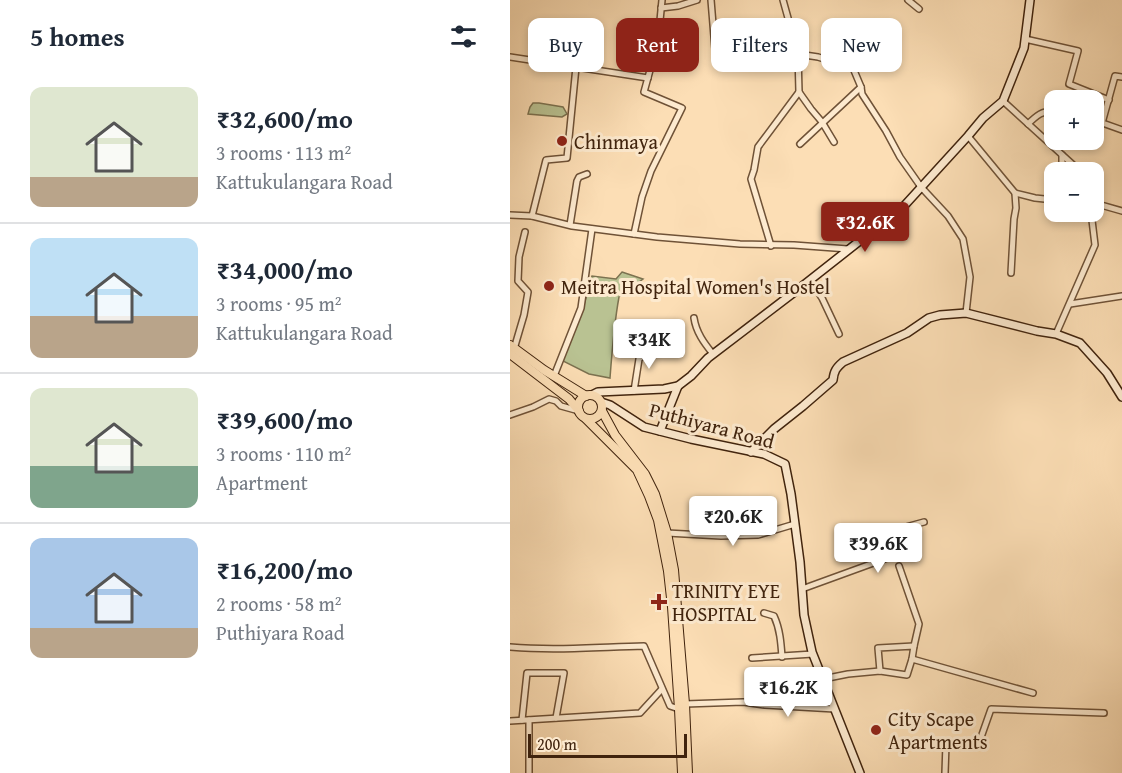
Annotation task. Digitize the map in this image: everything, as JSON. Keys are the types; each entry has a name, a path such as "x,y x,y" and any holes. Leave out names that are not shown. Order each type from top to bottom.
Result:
{"main road":[{"path":"512,349 589,396 597,397 615,435 645,474 655,494 667,533 675,586 682,707 682,773"},
{"path":"512,349 569,399 582,416 637,470 649,496 658,520 668,571 688,773"},
{"path":"579,411 580,402 589,396"},
{"path":"586,418 591,420 596,418 602,411"}],"street":[{"path":"634,234 642,197 651,171 682,108 644,92 658,41 662,0"},
{"path":"661,8 697,0"},
{"path":"711,0 712,18"},
{"path":"783,0 788,18"},
{"path":"908,0 920,9"},
{"path":"589,396 598,392 664,389 678,386 692,376 713,354 904,206 983,118 1003,100 1024,48 1030,0"},
{"path":"1025,39 1078,51 1069,84 1108,100"},
{"path":"809,56 853,68 862,94 900,157 921,187 948,216 963,240 970,277 966,313"},
{"path":"510,57 528,60"},
{"path":"604,71 648,78"},
{"path":"532,216 546,160 567,159 576,72"},
{"path":"798,72 799,92 834,142"},
{"path":"1104,115 1115,76 1122,77"},
{"path":"801,144 861,87"},
{"path":"771,246 751,179 758,147 799,92"},
{"path":"1003,100 1070,162"},
{"path":"1028,124 1044,112"},
{"path":"1104,124 1122,130"},
{"path":"968,136 1015,192 1044,199"},
{"path":"1062,155 1062,162"},
{"path":"570,225 577,181 579,177 587,174"},
{"path":"1011,273 1015,192"},
{"path":"1104,206 1122,211"},
{"path":"510,215 532,216 592,229 703,241 850,249"},
{"path":"1056,333 1095,245 1092,222"},
{"path":"554,376 581,308 592,229"},
{"path":"512,349 524,315 528,292 518,281 519,257 525,232"},
{"path":"810,280 822,298 839,334"},
{"path":"1070,304 1120,297 1122,303"},
{"path":"751,452 774,429 833,380 836,367 907,333 929,318 940,315 966,313 1037,331 1056,333 1080,343 1107,373 1122,397"},
{"path":"694,318 695,326 713,354"},
{"path":"634,391 639,359 655,345"},
{"path":"660,431 678,386"},
{"path":"510,416 549,399 561,406 579,411"},
{"name":"Puthiyara Road","path":"601,402 610,405 644,427 764,454 785,464 795,524 804,615 813,654 860,773"},
{"path":"802,589 890,556 891,552 884,533 924,522"},
{"path":"667,533 721,536 758,535 795,524"},
{"path":"823,679 880,671 907,675 919,624 899,566"},
{"path":"764,613 771,614 777,621 782,657"},
{"path":"510,647 644,646 670,706 743,702 835,709"},
{"path":"880,671 878,648 914,646"},
{"path":"753,658 813,654"},
{"path":"912,659 1033,693"},
{"path":"529,773 525,720 527,673 564,673 556,718"},
{"path":"510,721 640,712 662,689"},
{"path":"945,773 946,744 979,743 991,710 1104,713"}],"green space":[{"path":"533,103 563,107 567,114 562,117 528,114"},
{"path":"622,272 643,279 619,297 610,378 589,374 561,360 584,305 592,276 616,279"}],"place":[{"name":"Chinmaya","path":"562,141"},
{"name":"Meitra Hospital Women's Hostel","path":"549,286"},
{"name":"TRINITY EYE HOSPITAL","path":"659,602"},
{"name":"City Scape Apartments","path":"876,730"}]}
